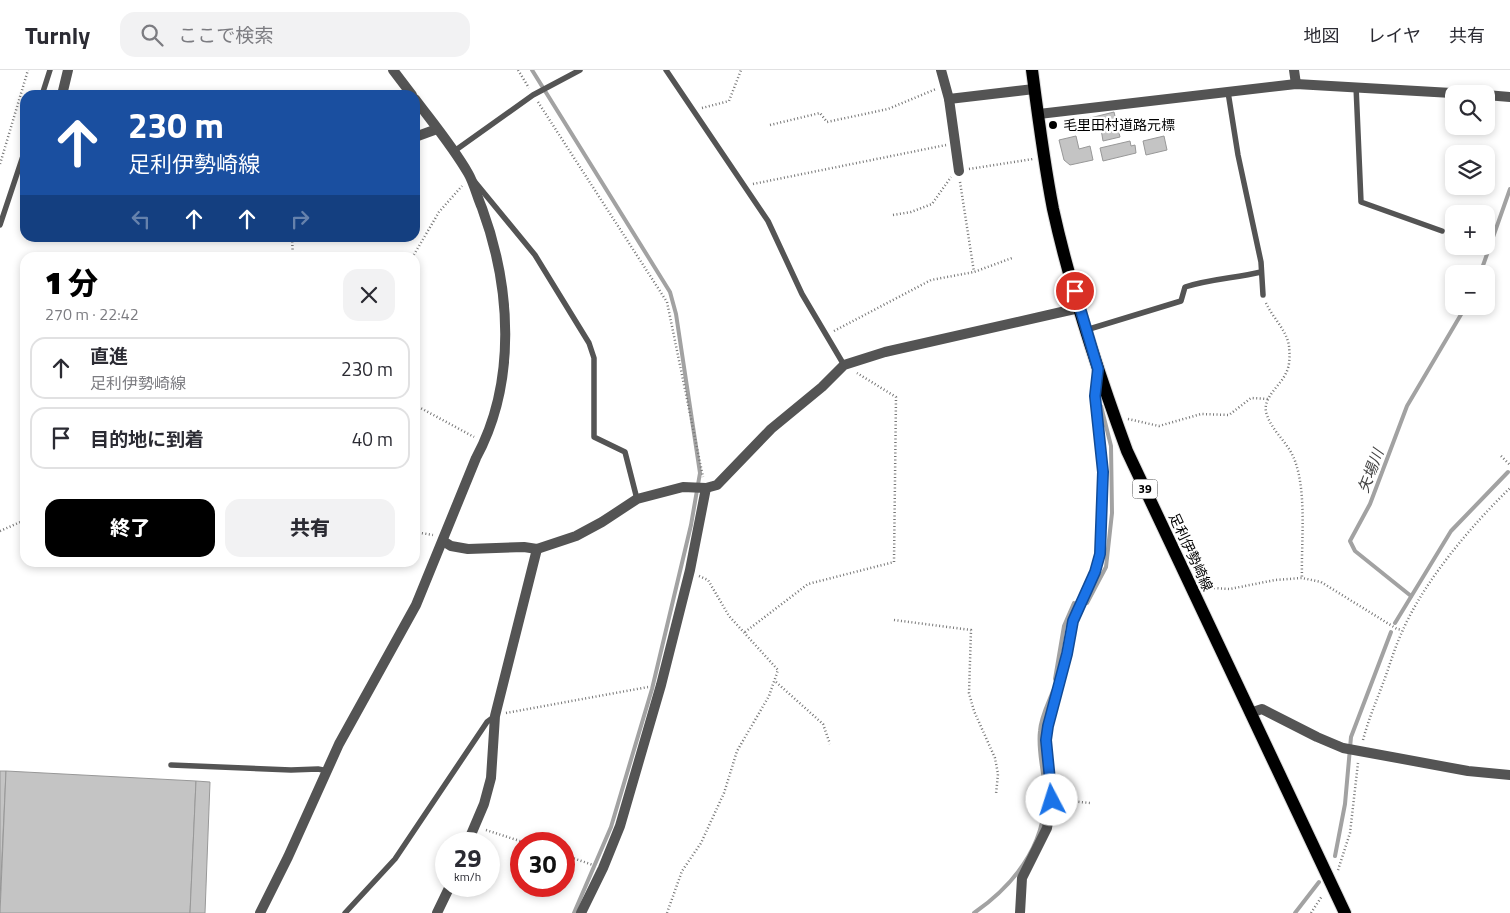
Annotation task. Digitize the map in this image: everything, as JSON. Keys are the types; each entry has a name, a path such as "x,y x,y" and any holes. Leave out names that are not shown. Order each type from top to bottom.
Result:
{"main road":[{"name":"足利伊勢崎線","path":"1032,70 1054,209 1086,330 1114,417 1127,451 1330,883 1346,913"}],"street":[{"path":"63,90 68,70"},
{"path":"393,70 408,90"},
{"path":"940,70 949,99 959,171"},
{"path":"1294,70 1296,84"},
{"path":"1039,114 1296,84 1445,92"},
{"path":"949,99 1034,89"},
{"path":"1495,96 1510,97"},
{"path":"260,913 372,681 416,606 484,443 503,381 505,296 490,235 468,174 420,105"},
{"path":"420,135 437,129"},
{"path":"442,541 451,546 468,549 524,547 537,549 576,536 602,522 636,498 682,487 706,488 717,485 771,429 822,387 844,365 885,352 1080,308"},
{"path":"1020,913 1022,878 1047,828 1052,800 1046,740 1048,726 1067,654 1073,621 1095,572 1100,554 1103,472 1095,396 1098,369"},
{"path":"581,913 603,868 620,826 661,685 690,570 706,488"},
{"path":"473,832 484,804 491,778 495,716 537,549"},
{"path":"1250,713 1262,709 1343,748 1468,771 1510,775"},
{"path":"436,913 444,897"}],"lane":[{"path":"44,90 50,70"},
{"path":"453,152 533,95 580,70"},
{"path":"666,70 768,221 802,294 844,365"},
{"path":"1356,86 1361,202 1442,231"},
{"path":"1228,92 1238,155 1261,272 1263,295"},
{"path":"0,225 20,165"},
{"path":"468,174 535,255 590,343 594,358 594,437 625,452 636,498"},
{"path":"1086,330 1182,301 1185,287 1212,279 1238,278 1261,272"},
{"path":"345,913 395,859 487,722 495,716"},
{"path":"171,765 291,770 318,769 328,771"}],"path":[{"path":"22,90 28,70"},
{"path":"518,70 667,302 706,488"},
{"path":"694,111 729,101 741,70"},
{"path":"770,125 820,112 827,122 888,109 944,85"},
{"path":"0,164 20,97"},
{"path":"744,185 956,143"},
{"path":"959,171 974,272"},
{"path":"416,252 440,212 459,190 468,174"},
{"path":"826,335 931,280 974,272 1012,258"},
{"path":"1263,295 1289,345 1287,372 1268,399 1266,410 1273,428 1292,453 1300,481 1302,578"},
{"path":"744,632 808,584 894,562 896,397 844,365"},
{"path":"1114,417 1159,426 1201,414 1229,415 1251,398 1268,399"},
{"path":"420,408 484,443"},
{"path":"1501,456 1510,465"},
{"path":"1311,913 1344,856 1350,833 1358,751 1368,719 1402,630 1448,558 1473,527 1510,488"},
{"path":"0,531 20,522"},
{"path":"420,533 434,535 442,541"},
{"path":"668,913 682,871 700,843 724,794 737,751 776,682 778,670 729,616 708,580 690,570"},
{"path":"1214,588 1230,590 1275,580 1302,578 1321,582 1397,629 1402,630"},
{"path":"894,620 971,630 969,693 974,711 995,758 998,774 996,794"},
{"path":"776,682 823,724 830,744"},
{"path":"495,716 661,685"},
{"path":"1052,800 1090,802"},
{"path":"475,826 510,838"},
{"path":"575,859 603,868"}],"building":[{"path":"1114,112 1120,137 1103,141 1101,129 1093,131 1090,118"},
{"path":"1076,136 1079,149 1090,146 1093,160 1070,165 1064,160 1059,140"},
{"path":"1164,136 1167,150 1146,155 1143,141"},
{"path":"1130,141 1131,146 1135,145 1136,153 1103,161 1100,148"},
{"path":"0,771 6,771 0,899"},
{"path":"6,771 196,781 190,913 0,913"},
{"path":"196,781 210,782 205,913 190,913"}],"waterway":[{"path":"532,70 670,292 676,314 700,473 691,525 652,689 611,827 574,913"},
{"name":"矢場川","path":"1483,265 1510,189"},
{"name":"矢場川","path":"1411,596 1355,551 1350,541 1370,504 1407,406 1461,315"},
{"path":"1087,603 1106,567 1112,513 1111,446 1101,406"},
{"path":"1395,623 1451,531 1508,472"},
{"path":"1055,679 1064,626 1074,603"},
{"name":"矢場川","path":"1335,856 1345,804 1351,737 1391,632"},
{"path":"974,913 988,903 1012,879 1031,852 1037,837 1045,804 1045,786 1039,740 1043,716 1053,691"},
{"name":"矢場川","path":"1295,913 1319,882"}],"place":[{"name":"毛里田村道路元標","path":"1053,125"}],"route":[{"path":"1052,800 1046,740 1048,726 1067,654 1073,621 1078,606 1095,572 1100,554 1103,472 1095,396 1098,369 1075,291"}]}
